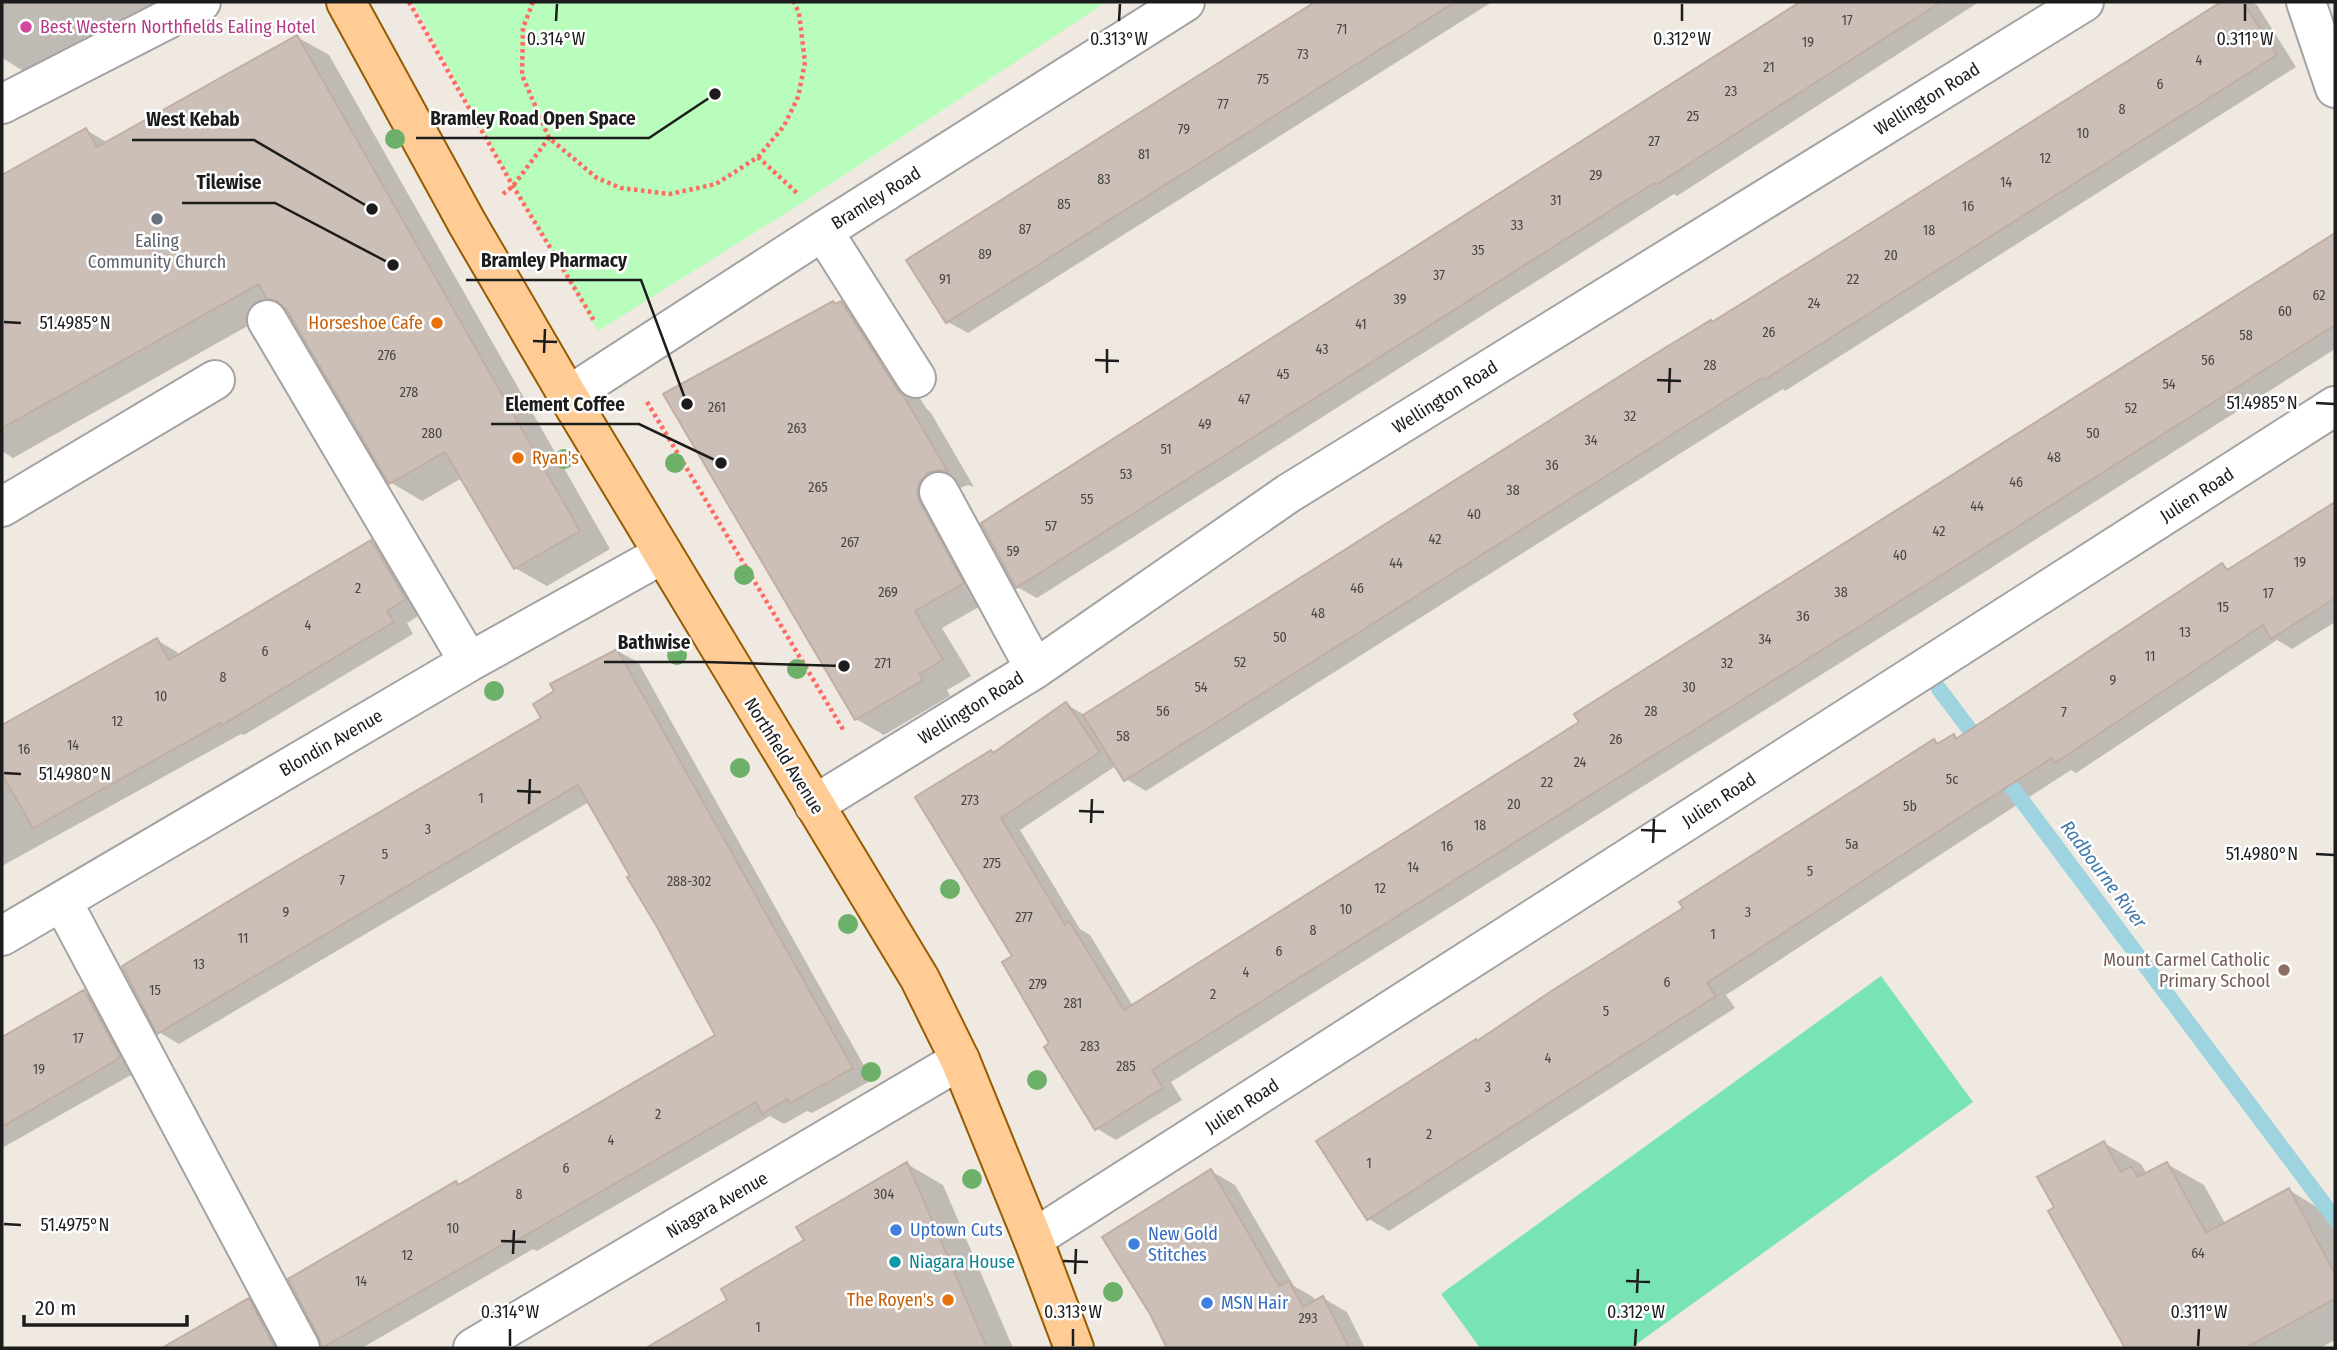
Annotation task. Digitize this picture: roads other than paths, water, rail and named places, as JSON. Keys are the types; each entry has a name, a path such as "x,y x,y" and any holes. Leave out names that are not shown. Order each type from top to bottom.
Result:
{"main road":[{"name":"Northfield Avenue","path":"346,2 467,223 568,396 920,979 960,1060 1074,1348"}],"street":[{"path":"2,104 201,2"},
{"name":"Bramley Road","path":"568,396 1185,2"},
{"name":"Wellington Road","path":"814,805 1035,668 1289,494 2084,2"},
{"path":"2306,2 2335,88"},
{"path":"823,231 916,378"},
{"path":"267,320 470,662"},
{"path":"2,507 215,380"},
{"name":"Julien Road","path":"1033,1239 2335,406"},
{"path":"939,492 1035,668"},
{"name":"Blondin Avenue","path":"2,936 470,662 663,554"},
{"path":"62,901 300,1348"},
{"name":"Niagara Avenue","path":"472,1348 960,1060"}],"waterway":[{"name":"Radbourne River","path":"1939,689 1982,746"},
{"name":"Radbourne River","path":"1999,770 2335,1219"}],"place":[{"name":"Best Western Northfields Ealing Hotel","path":"26,27"},
{"name":"Bramley Road Open Space","path":"715,94"},
{"name":"West Kebab","path":"372,209"},
{"name":"Ealing Community Church","path":"157,219"},
{"name":"Tilewise","path":"393,265"},
{"name":"Horseshoe Cafe","path":"437,323"},
{"name":"Bramley Pharmacy","path":"687,404"},
{"name":"Ryan's","path":"518,458"},
{"name":"Element Coffee","path":"721,463"},
{"name":"Bathwise","path":"844,666"},
{"name":"Mount Carmel Catholic Primary School","path":"2284,970"},
{"name":"Uptown Cuts","path":"896,1230"},
{"name":"New Gold Stitches","path":"1134,1244"},
{"name":"Niagara House","path":"895,1262"},
{"name":"The Royen's","path":"948,1300"},
{"name":"MSN Hair","path":"1207,1303"}]}
